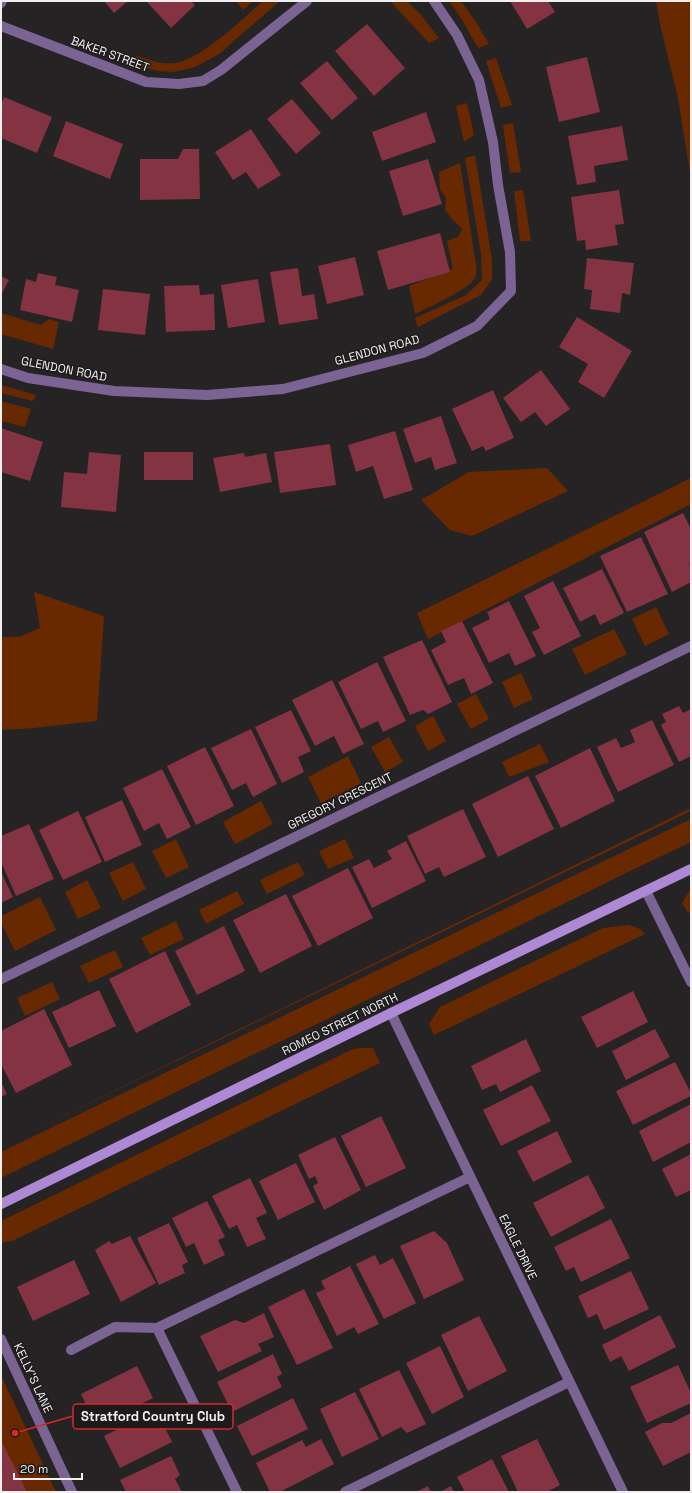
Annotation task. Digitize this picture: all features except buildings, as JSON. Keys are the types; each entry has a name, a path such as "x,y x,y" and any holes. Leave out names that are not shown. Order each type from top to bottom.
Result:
{"main road":[{"name":"ROMEO STREET NORTH","path":"1,1204 391,1013 691,869"}],"street":[{"name":"BAKER STREET","path":"1,26 146,82 179,84 203,81 221,70 307,1"},
{"name":"GLENDON ROAD","path":"1,369 28,378 114,392 207,395 283,389 423,353 477,326 511,291 510,252 498,185 494,142 479,80 457,35 434,1"},
{"name":"GREGORY CRESCENT","path":"1,979 691,646"},
{"path":"646,891 691,982"},
{"name":"EAGLE DRIVE","path":"391,1013 623,1492"},
{"path":"71,1350 115,1328 157,1328 470,1177"},
{"path":"157,1328 237,1492"},
{"name":"KELLY'S LANE","path":"1,1340 72,1492"},
{"path":"345,1492 569,1382"}],"shaded area":[{"path":"236,1 254,1 243,10"},
{"path":"263,1 280,1 219,54 195,67 174,72 158,71 129,63 137,56 156,62 166,63 176,63 187,59 210,46 222,37"},
{"path":"390,1 407,1 421,15 439,38 429,43"},
{"path":"449,1 461,1 489,44 478,48 461,18"},
{"path":"656,1 691,1 691,179 678,98"},
{"path":"496,58 512,105 501,108 486,61"},
{"path":"467,103 474,135 464,142 456,106"},
{"path":"513,123 521,172 510,173 503,125"},
{"path":"475,155 492,260 492,279 481,295 418,327 415,318 466,295 482,280 481,254 465,158"},
{"path":"460,163 476,264 476,276 473,281 459,292 415,314 409,286 453,269 447,241 458,237 462,229 445,210 446,198 440,190 439,172"},
{"path":"523,190 531,241 520,241 514,191"},
{"path":"1,313 41,325 49,319 59,322 53,349 1,334"},
{"path":"1,385 36,395 33,401 1,393"},
{"path":"1,401 31,409 25,427 1,421"},
{"path":"547,468 568,491 472,536 450,530 421,500 469,472"},
{"path":"691,478 691,504 428,639 417,613"},
{"path":"34,592 104,616 97,721 1,730 1,637 19,637 40,628"},
{"path":"656,607 669,634 645,646 632,619"},
{"path":"614,629 627,654 585,675 572,649"},
{"path":"521,673 533,699 514,708 502,682"},
{"path":"476,694 489,719 471,729 457,704"},
{"path":"433,716 446,741 428,751 415,726"},
{"path":"389,737 403,762 385,772 371,747"},
{"path":"540,744 549,762 509,777 502,762"},
{"path":"348,756 361,783 321,803 308,777"},
{"path":"261,801 273,824 235,844 223,822"},
{"path":"691,808 691,811 1,1146"},
{"path":"691,819 691,842 1,1178 1,1152"},
{"path":"176,839 189,867 166,878 152,851"},
{"path":"345,839 354,858 328,869 319,851"},
{"path":"133,862 146,889 123,901 109,873"},
{"path":"298,862 305,875 267,894 260,880"},
{"path":"87,880 101,908 78,919 65,892"},
{"path":"691,888 691,912 688,913 682,903"},
{"path":"237,891 244,904 206,924 199,910"},
{"path":"40,897 56,930 15,951 1,923 1,916"},
{"path":"176,921 184,939 150,955 141,938"},
{"path":"629,925 640,929 645,934 434,1035 429,1024 440,1007 603,928"},
{"path":"115,950 123,967 89,983 80,966"},
{"path":"52,982 60,999 25,1016 17,998"},
{"path":"373,1048 380,1063 12,1241 1,1243 1,1221 353,1049"},
{"path":"1,1375 56,1492 1,1492"}],"place":[{"name":"Stratford Country Club","path":"15,1433"}]}
